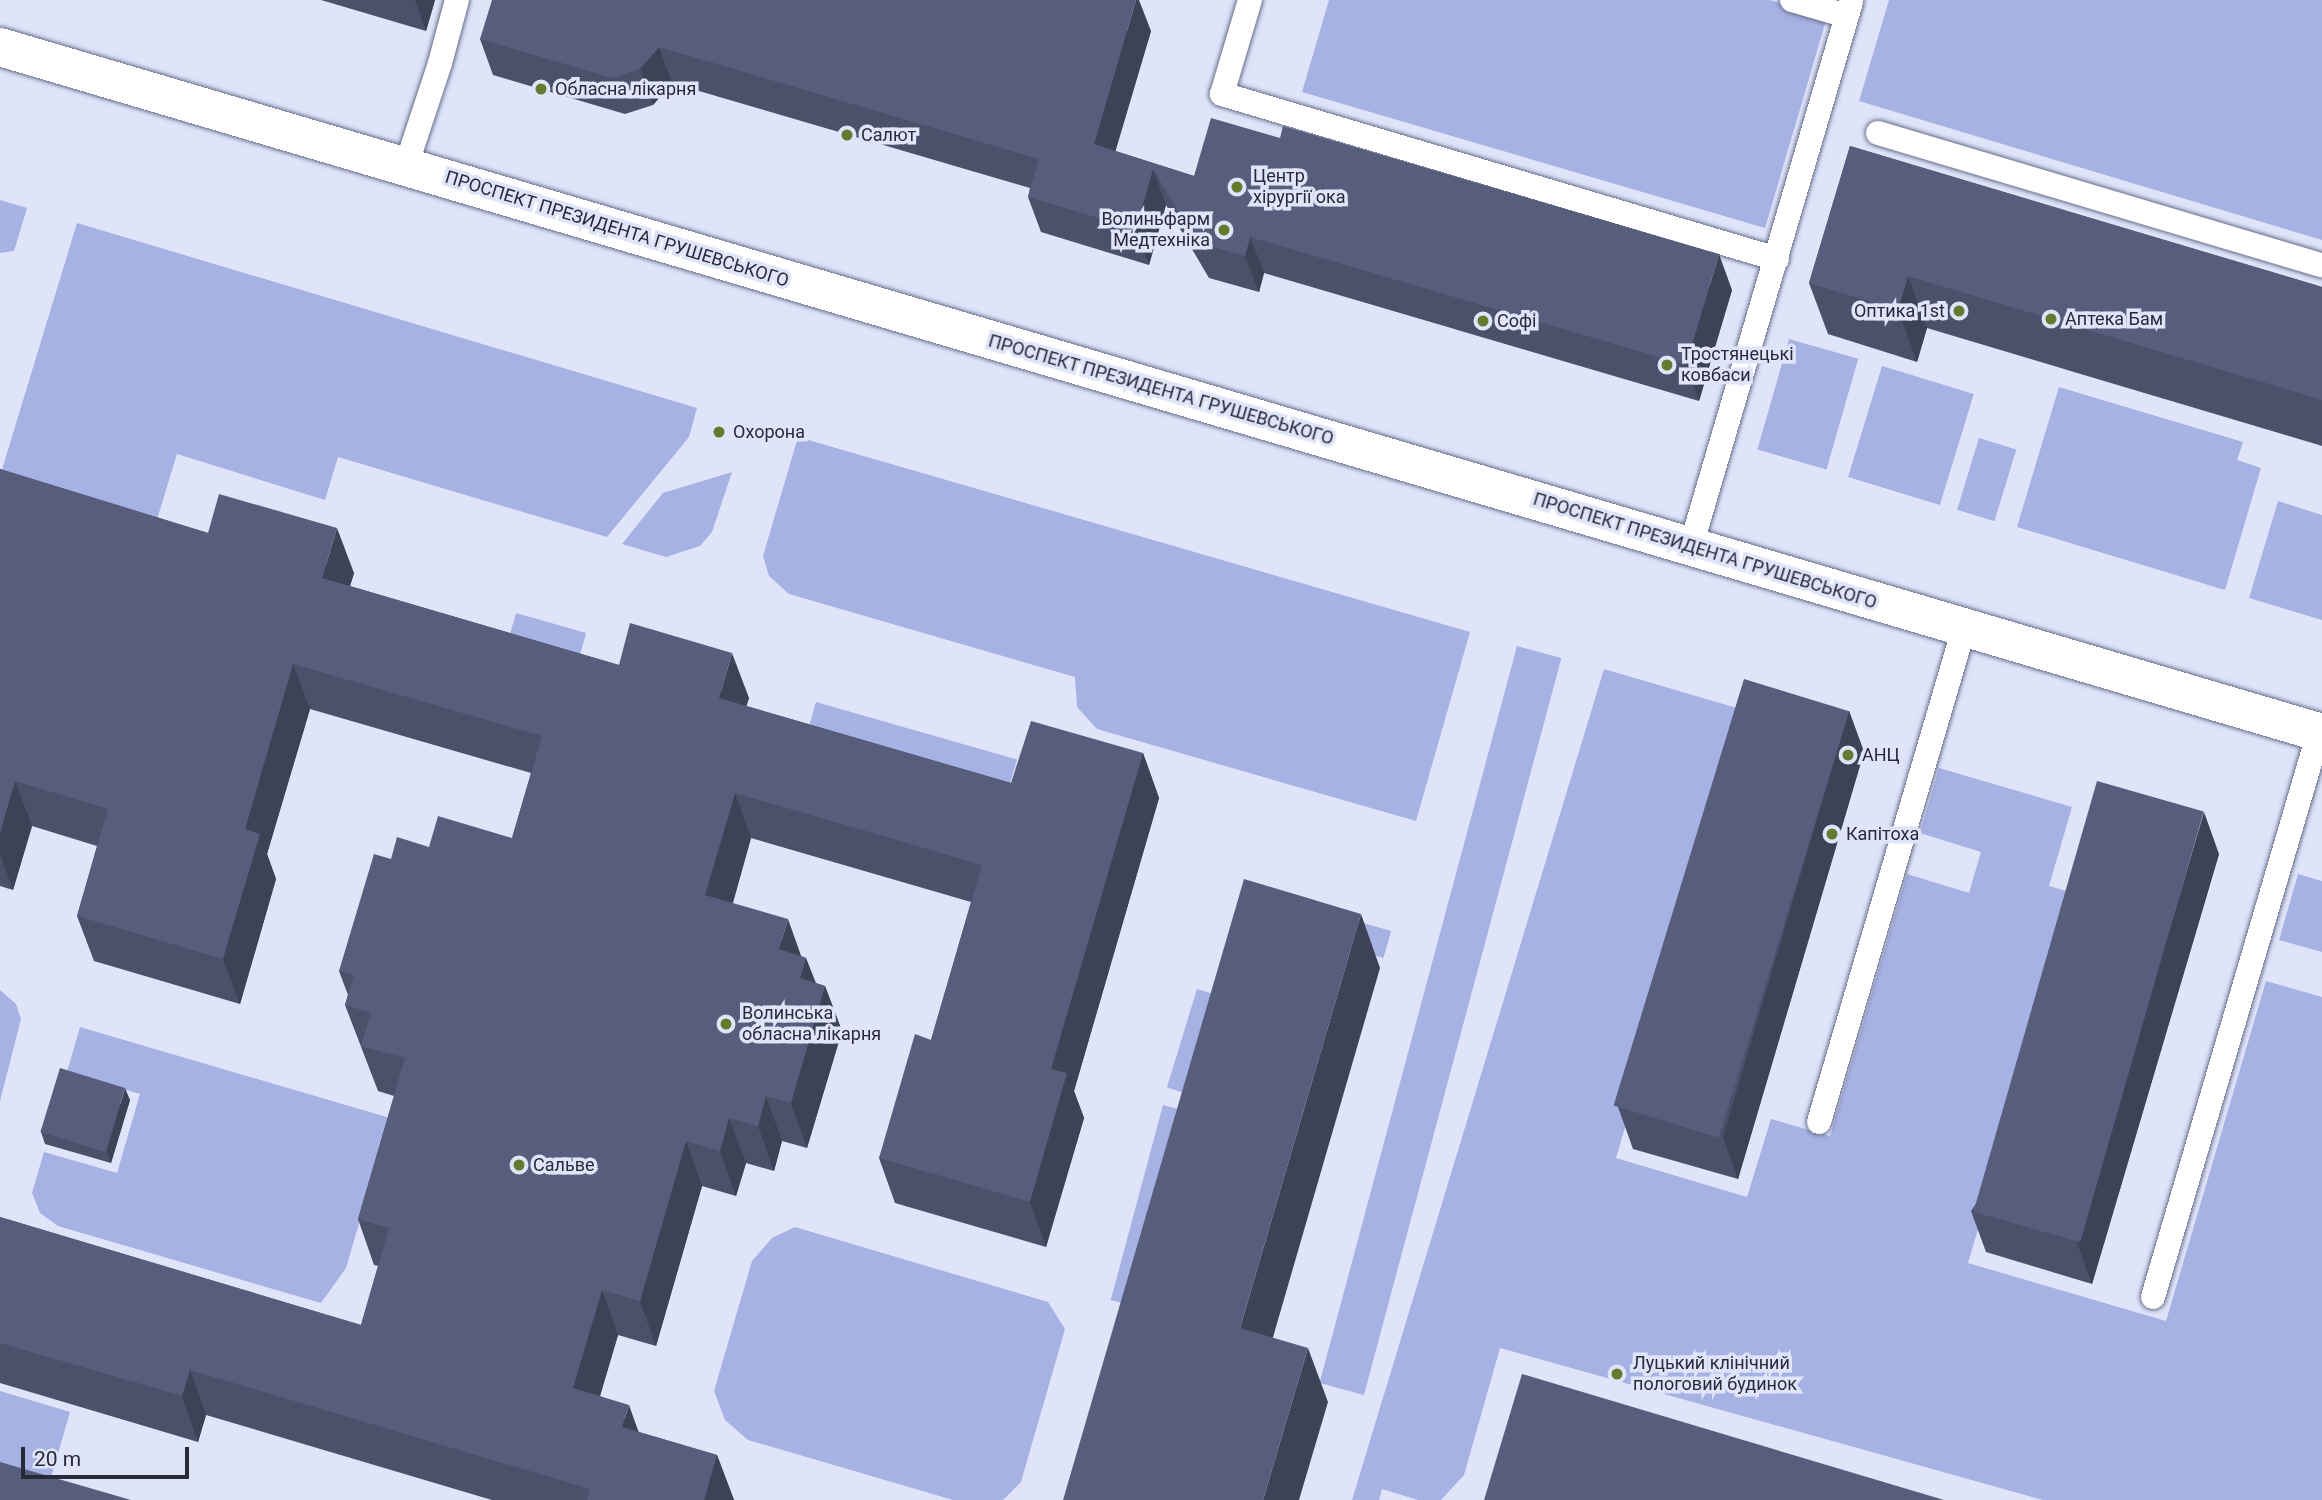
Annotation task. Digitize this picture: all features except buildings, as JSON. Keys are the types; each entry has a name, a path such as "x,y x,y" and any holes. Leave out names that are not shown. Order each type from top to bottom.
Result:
{"street":[{"name":"ПРОСПЕКТ ПРЕЗИДЕНТА ГРУШЕВСЬКОГО","path":"0,47 2321,733"}],"lane":[{"path":"406,166 440,63 457,0"},
{"path":"1250,0 1223,94 1777,258"},
{"path":"1690,546 1849,9 1792,0"},
{"path":"1878,134 2322,265"},
{"path":"1819,1122 1964,628"},
{"path":"2153,1297 2321,733"}],"shaded area":[{"path":"1329,0 1770,0 1827,17 1765,228 1302,92"},
{"path":"1889,0 2322,0 2322,240 1859,101"},
{"path":"0,200 27,208 14,251 0,253"},
{"path":"77,223 697,408 689,437 607,537 338,457 325,500 177,454 151,539 0,476"},
{"path":"1789,339 1858,359 1827,469 1757,450"},
{"path":"1882,366 1974,394 1940,505 1848,477"},
{"path":"2059,387 2243,442 2237,460 2261,468 2225,590 2017,527"},
{"path":"798,437 1470,632 1416,821 1097,729 1077,707 1075,677 789,594 769,576 763,556"},
{"path":"1979,438 2016,449 1994,521 1957,510"},
{"path":"732,472 712,532 700,546 666,557 622,544 663,493"},
{"path":"2278,501 2322,515 2322,620 2249,598"},
{"path":"516,613 586,633 578,662 508,642"},
{"path":"1517,646 1561,658 1364,1395 1320,1383"},
{"path":"1604,669 1747,711 1616,1158 1747,1197 1771,1119 1830,1136 1907,874 1969,893 1981,852 1920,833 1939,768 2072,807 2049,886 2077,894 1968,1263 2166,1321 2266,981 2322,997 2322,1500 2043,1500 1500,1348 1464,1475 1441,1500 1418,1500 1382,1489 1379,1500 1352,1500"},
{"path":"816,702 1017,760 1009,788 808,731"},
{"path":"2298,874 2322,881 2322,952 2279,940"},
{"path":"1321,911 1391,931 1383,958 1313,938"},
{"path":"1197,989 1234,1000 1204,1099 1167,1087"},
{"path":"0,990 16,1004 21,1019 0,1101"},
{"path":"80,1027 390,1118 346,1268 321,1303 58,1226 40,1213 32,1193 44,1152 117,1173 140,1094 67,1072"},
{"path":"1163,1105 1201,1115 1148,1310 1111,1300"},
{"path":"795,1227 1048,1302 1065,1329 1021,1482 1003,1500 953,1500 748,1440 725,1420 714,1391 752,1261 772,1238"},
{"path":"0,1391 70,1412 50,1481 0,1467"}],"place":[{"name":"Обласна лікарня","path":"541,89"},
{"name":"Салют","path":"847,135"},
{"name":"Центр хірургії ока","path":"1237,187"},
{"name":"Волиньфарм Медтехніка","path":"1224,230"},
{"name":"Оптика 1st","path":"1959,311"},
{"name":"Аптека Бам","path":"2051,319"},
{"name":"Софі","path":"1483,321"},
{"name":"Тростянецькі ковбаси","path":"1667,365"},
{"name":"Охорона","path":"719,432"},
{"name":"АНЦ","path":"1848,755"},
{"name":"Капітоха","path":"1832,834"},
{"name":"Волинська обласна лікарня","path":"726,1024"},
{"name":"Сальве","path":"519,1165"},
{"name":"Луцький клінічний пологовий будинок","path":"1617,1374"}]}
